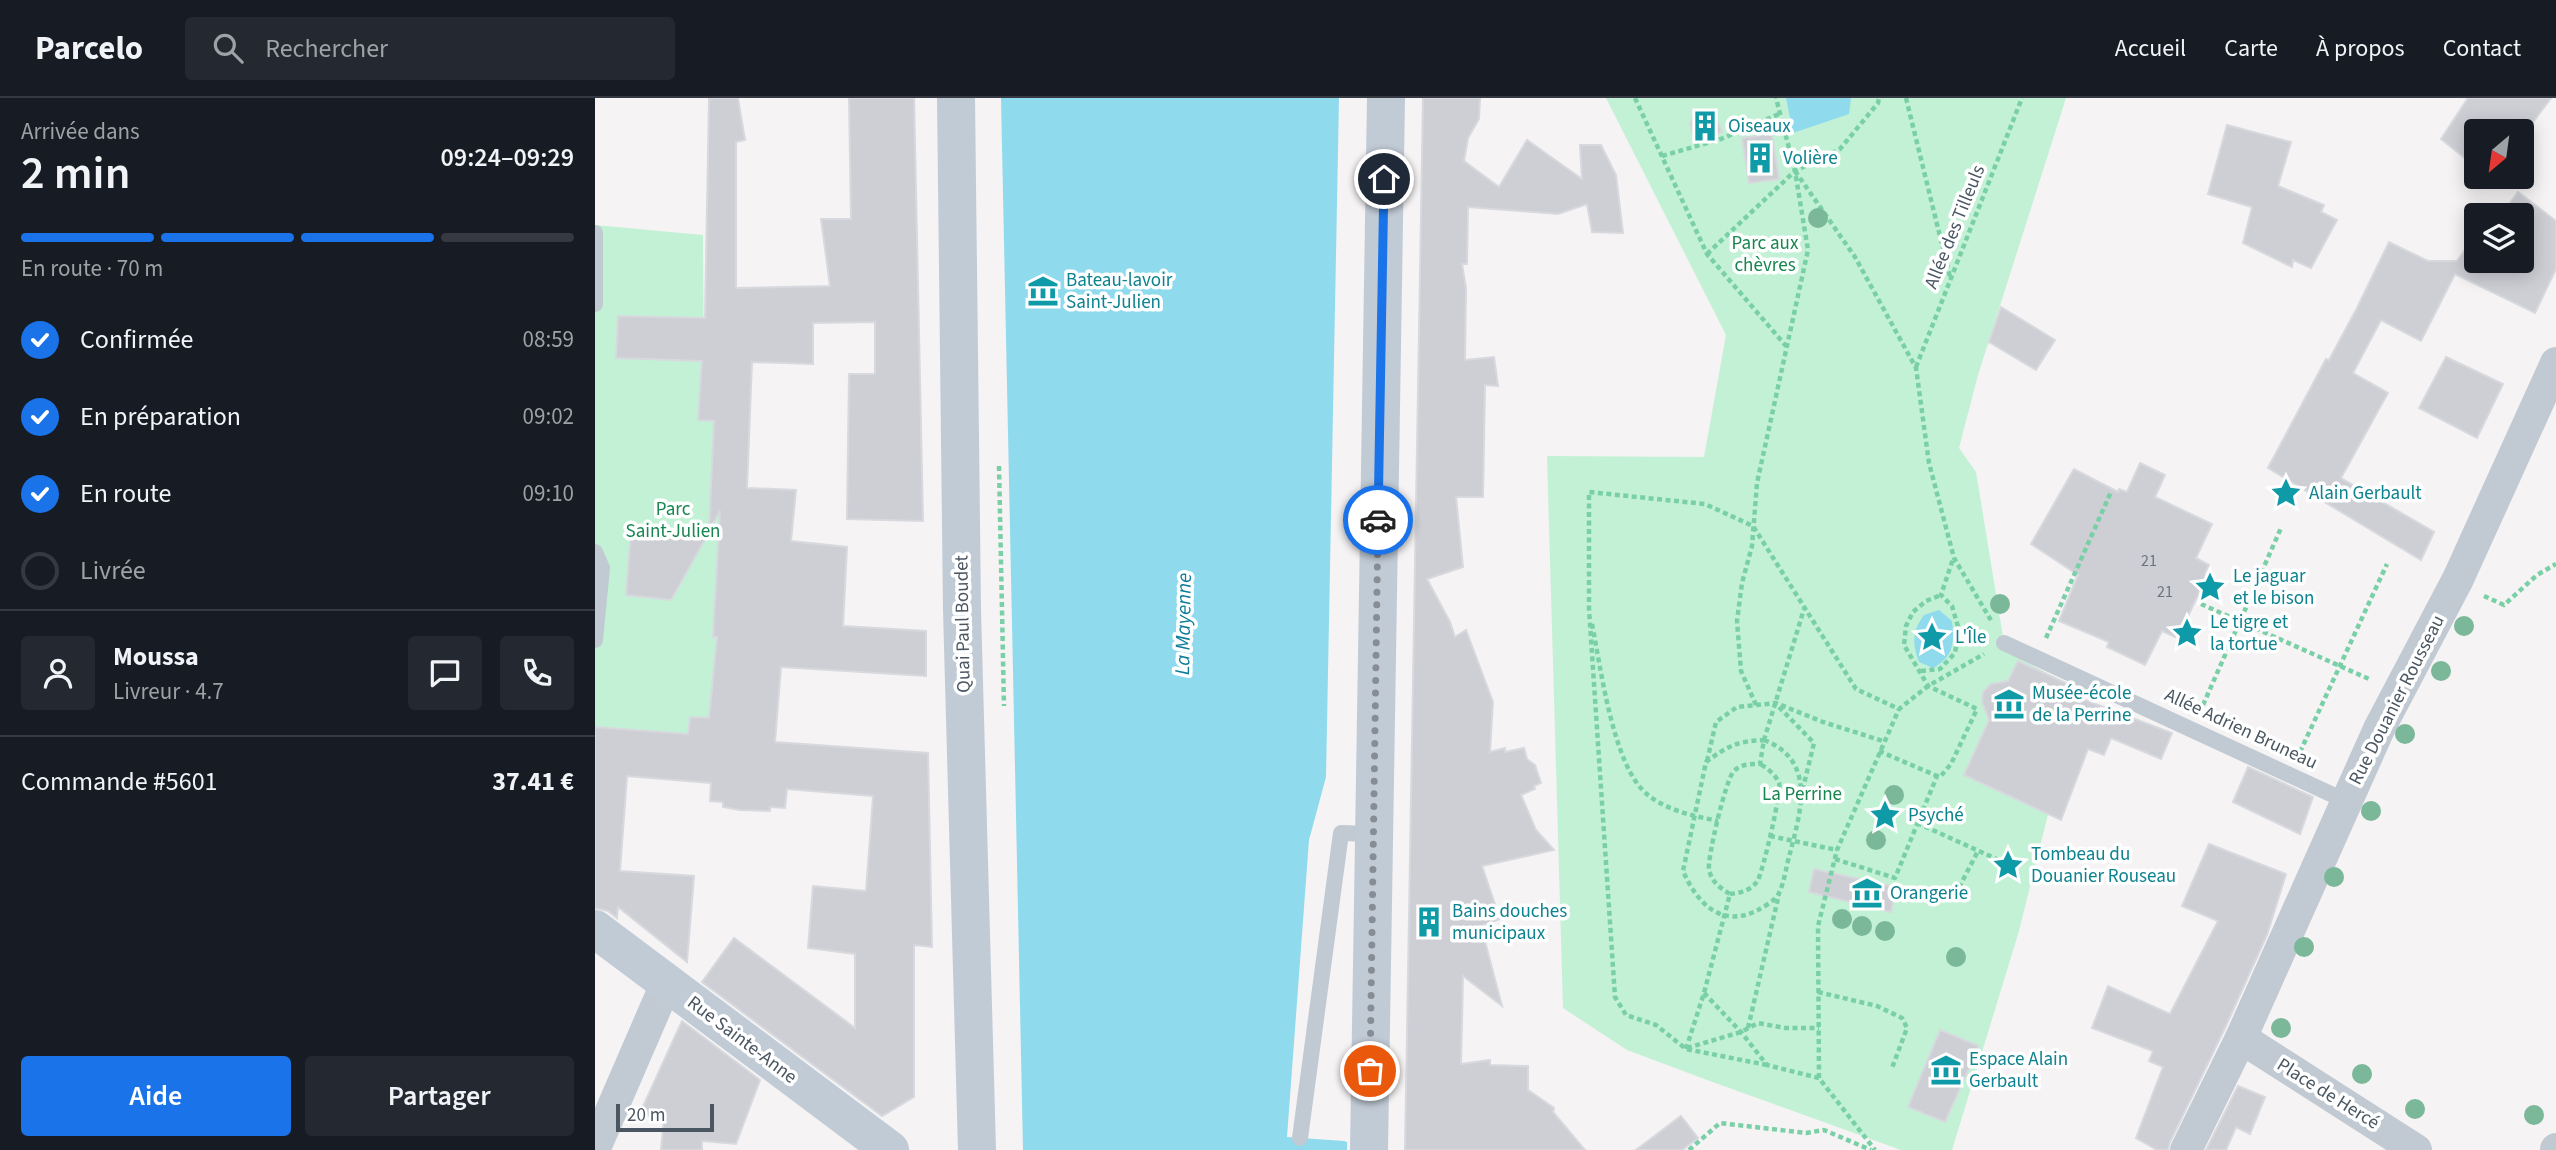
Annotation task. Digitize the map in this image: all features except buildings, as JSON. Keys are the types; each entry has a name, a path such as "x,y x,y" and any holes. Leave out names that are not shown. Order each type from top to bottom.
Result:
{"street":[{"name":"Quai Paul Boudet","path":"956,98 962,610 977,1150"},
{"path":"1369,1150 1385,98"},
{"name":"Rue Douanier Rousseau","path":"2186,1150 2241,1038 2379,729 2458,579 2556,363"},
{"name":"Rue Sainte-Anne","path":"595,929 890,1150"},
{"path":"595,1148 666,984"},
{"name":"Place de Hercé","path":"2241,1038 2416,1150"}],"lane":[{"path":"595,233 595,304"},
{"path":"595,552 603,568 595,640"},
{"name":"Allée Adrien Bruneau","path":"2004,643 2346,801"},
{"path":"1300,1138 1341,833 1373,834"}],"path":[{"path":"1635,98 1707,254 1787,346"},
{"path":"1756,705 1741,671 1737,621 1742,583 1752,546 1757,483 1808,250 1795,171 1776,98"},
{"path":"1906,98 1950,278"},
{"name":"Allée des Tilleuls","path":"1916,368 2022,98"},
{"path":"1707,254 1795,171 1840,149 1877,100"},
{"path":"1661,156 1721,139 1779,114"},
{"path":"1795,171 1855,257 1916,368 1929,463 1954,558 2004,643 1928,686 1899,709 1837,850 1818,926 1819,1078 1873,1150"},
{"path":"999,460 1004,707"},
{"path":"1819,1078 1686,1049 1655,1025 1626,1015 1615,996 1589,609 1589,492 1705,503 1753,526 1856,689 1899,709"},
{"path":"2037,657 2111,492"},
{"path":"2203,705 2281,528"},
{"path":"1879,751 1940,777 1951,765 1977,709 1928,686 1904,645 1906,626 1913,612 1926,601 1941,595 1954,558"},
{"path":"2300,752 2387,564"},
{"path":"2473,591 2504,605 2537,575 2556,564"},
{"path":"1921,671 1940,668 1955,653 1959,630 1952,606 1941,595"},
{"path":"2201,604 2366,678"},
{"path":"1589,609 1616,739 1628,770 1648,795 1671,808 1718,821"},
{"path":"1760,764 1764,740 1804,609"},
{"path":"1748,1028 1814,743 1776,703"},
{"path":"1779,893 1772,901 1748,915 1724,915 1713,912 1704,905 1683,871 1716,722 1737,707 1776,703 1823,722 1883,741"},
{"path":"1706,762 1736,743 1764,740 1775,744 1793,761 1803,790"},
{"path":"1760,764 1767,768 1779,783 1780,792 1759,878 1748,890 1730,894 1718,886 1710,872 1708,864 1718,821 1732,773 1744,765 1760,764"},
{"path":"1835,859 1895,878 1937,776"},
{"path":"1917,823 2001,861"},
{"path":"1770,836 1837,850"},
{"path":"1955,895 1978,851"},
{"path":"1686,1049 1730,894"},
{"path":"1818,992 1877,1006 1902,1018 1907,1028 1892,1068"},
{"path":"1704,993 1741,1032 1767,1065"},
{"path":"1686,1049 1741,1032 1758,1023 1785,1028 1819,1028"},
{"path":"1689,1150 1720,1123 1807,1133 1824,1130 1873,1150"}],"green space":[{"name":"La Perrine","path":"1606,98 2066,98 1978,375 1959,448 1976,472 2004,643 1998,647 2079,690 2019,931 1952,1150 1901,1150 1707,1080 1627,1050 1563,1008 1547,456 1704,457 1726,335"},
{"name":"Parc Saint-Julien","path":"595,225 703,235 704,403 714,421 739,756 612,746 595,841"}],"water":[{"name":"La Mayenne","path":"1001,98 1339,98 1326,777 1309,840 1287,1137 1344,1141 1347,1142 1347,1150 1023,1150"},
{"path":"1786,98 1851,98 1849,114 1793,133"},
{"path":"1939,610 1952,621 1953,643 1945,659 1933,668 1919,662 1914,637 1924,615"}],"way so far":[{"path":"1370,1071 1378,520"}],"place":[{"name":"Oiseaux","path":"1705,126"},
{"name":"Volière","path":"1760,158"},
{"name":"Bateau-lavoir Saint-Julien","path":"1043,291"},
{"name":"Alain Gerbault","path":"2286,493"},
{"name":"Le jaguar et le bison","path":"2210,587"},
{"name":"Le tigre et la tortue","path":"2187,633"},
{"name":"L'Île","path":"1932,637"},
{"name":"Musée-école de la Perrine","path":"2009,704"},
{"name":"Psyché","path":"1885,815"},
{"name":"Tombeau du Douanier Rouseau","path":"2008,865"},
{"name":"Orangerie","path":"1867,893"},
{"name":"Bains douches municipaux","path":"1429,922"},
{"name":"Espace Alain Gerbault","path":"1946,1070"}],"route":[{"path":"1378,520 1384,179"}],"park label":[{"name":"Parc aux chèvres","path":"1765,254"}]}
